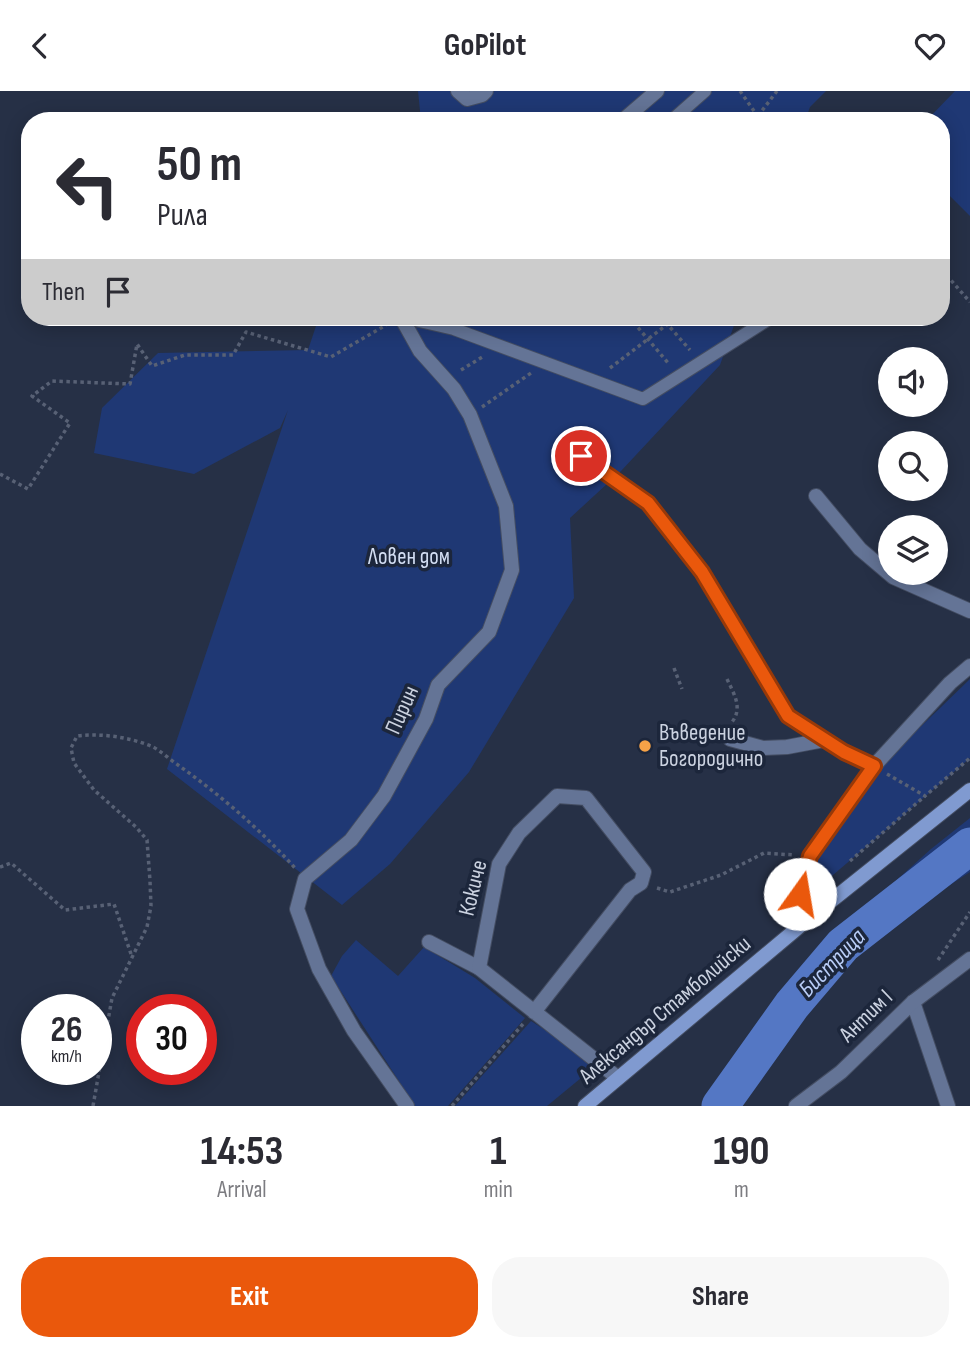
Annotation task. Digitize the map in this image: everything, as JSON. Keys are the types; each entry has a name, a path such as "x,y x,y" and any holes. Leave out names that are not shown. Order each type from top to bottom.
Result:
{"street":[{"path":"458,91 467,99 482,95 486,91"},
{"path":"632,112 657,91"},
{"name":"Пирин","path":"304,879 351,840 384,796 426,719 438,685 489,632 512,570 506,506 470,415 402,326"},
{"path":"581,456 648,503 702,572 788,716 844,752 874,766"},
{"path":"816,496 860,549 893,576 970,611"},
{"path":"806,921 800,894 810,856 874,766 950,683 970,666"},
{"path":"730,739 763,748 787,747 824,740"},
{"name":"Александър Стамболийски","path":"585,1106 806,921 970,790"},
{"name":"Кокиче","path":"479,968 499,864 519,833 557,796 586,798 644,872 641,883"},
{"path":"304,879 297,909 319,969 354,1031 407,1106"},
{"path":"534,1012 630,890 641,883"},
{"path":"429,942 479,968 618,1078"},
{"name":"Антим I","path":"796,1106 841,1072 913,1002 970,959"},
{"path":"913,1002 948,1106"}],"lane":[{"path":"681,112 705,91"},
{"path":"437,326 454,329 643,399 758,326"}],"path":[{"path":"740,91 755,112"},
{"path":"761,112 777,91"},
{"path":"950,279 970,302"},
{"path":"0,474 28,488 70,423 32,396 52,380 130,384 137,344 152,366 185,355 233,355 246,332 331,356 385,326"},
{"path":"637,326 680,376"},
{"path":"594,380 664,326"},
{"path":"669,326 701,362"},
{"path":"445,379 501,346"},
{"path":"470,415 547,362"},
{"path":"674,668 682,688"},
{"path":"727,680 737,702 738,713 730,724"},
{"path":"93,1106 112,998 147,927 151,906 147,840 94,790 74,763 71,748 77,736 95,733 153,747 198,779 279,850 304,879"},
{"path":"844,866 970,758"},
{"path":"874,766 925,796"},
{"path":"641,883 670,892 721,875 764,853 810,856"},
{"path":"0,867 11,863 65,910 114,904 132,957"},
{"path":"932,970 970,912"},
{"path":"452,1106 534,1012"}],"green space":[{"path":"418,91 826,91 808,112 420,112"},
{"path":"955,91 970,91 970,216 950,196 950,112 935,112"},
{"name":"Ловен дом","path":"316,326 734,326 720,365 621,471 570,518 574,598 469,772 390,864 342,905 167,769 288,410 280,428 194,474 94,453 102,408 158,353 308,350"},
{"path":"970,679 970,758 833,875 820,885 814,882 813,867 874,772"},
{"path":"970,818 970,872 886,926 848,924 931,849"},
{"path":"356,940 398,976 424,947 475,978 525,1018 448,1106 415,1106 331,976 342,956"},
{"path":"531,1021 598,1064 547,1106 455,1106"}],"waterway":[{"name":"Бистрица","path":"720,1106 792,1005 843,945 970,846"}],"place":[{"name":"Въведение Богородично","path":"645,746"}],"route":[{"path":"581,456 648,503 702,572 788,716 844,752 874,766 810,856 800,894"}]}
